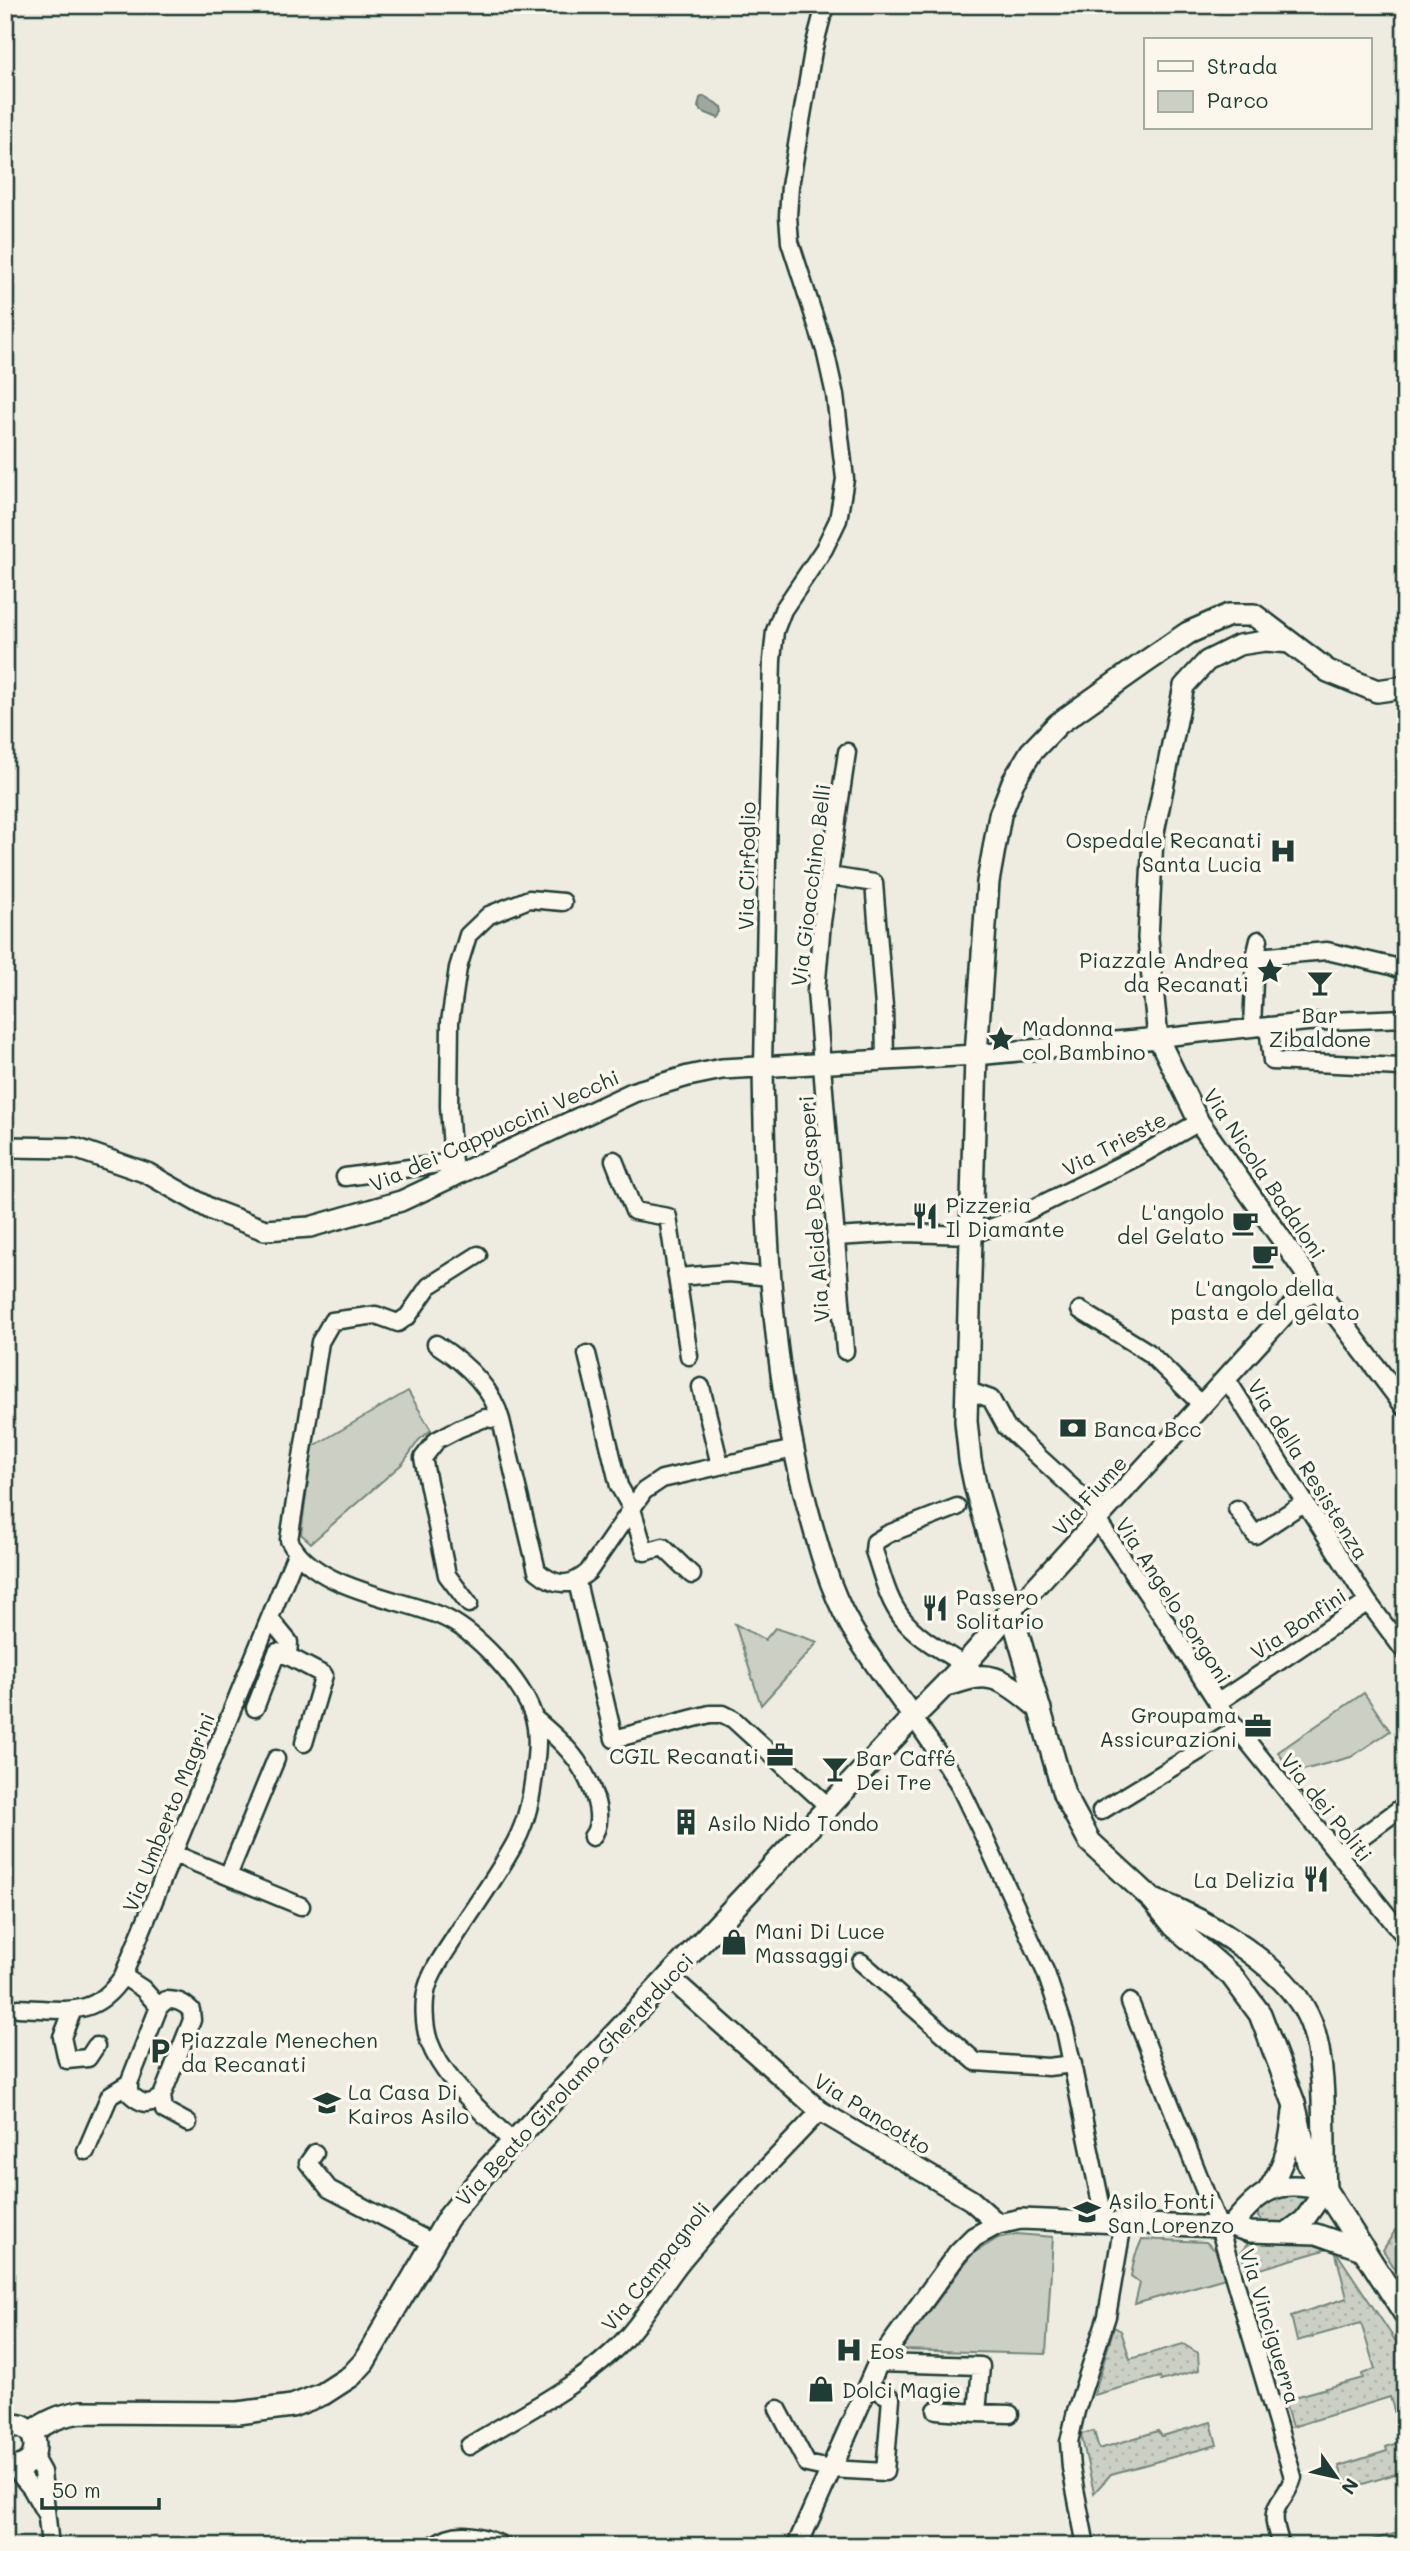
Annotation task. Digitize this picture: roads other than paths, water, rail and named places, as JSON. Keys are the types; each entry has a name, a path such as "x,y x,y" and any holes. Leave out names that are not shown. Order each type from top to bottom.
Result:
{"main road":[{"path":"1405,687 1377,691 1328,671 1254,615 1229,615 1188,633 1058,724 1031,752 1013,782 1000,815 988,882 976,1055 965,1421 970,1460 1010,1610 1064,1794 1090,1842 1153,1900 1174,1926 1232,1976 1259,2014 1294,2103 1308,2163 1405,2314"},
{"path":"978,1673 982,1646 1010,1610"},
{"path":"982,1646 1007,1646 1022,1651"},
{"path":"978,1673 1003,1671 1022,1651"},
{"path":"978,1673 1006,1684 1040,1709"},
{"name":"Via Beato Girolamo Gherarducci","path":"31,2433 60,2416 81,2412 238,2413 292,2406 323,2393 351,2376 364,2362 458,2203 512,2142 913,1717 945,1686 978,1673"},
{"path":"1153,1900 1182,1911 1224,1936 1269,1968 1298,1998 1311,2023 1321,2070 1325,2190"},
{"path":"5,2427 19,2426 31,2433 35,2444 33,2456 25,2465 9,2467"}],"street":[{"name":"Via Cirfoglio","path":"763,1067 775,631 783,610 824,549 838,520 845,479 825,350 790,242 788,216 790,186 813,51 825,5"},
{"name":"Via Nicola Badaloni","path":"1290,643 1265,641 1239,645 1207,661 1184,686 1153,837 1148,938 1158,1038 1199,1122 1316,1288 1405,1406"},
{"name":"Via Gioacchino Belli","path":"824,1065 818,1016 817,965 847,752"},
{"path":"830,876 874,883 884,1007 885,1059"},
{"path":"345,1177 453,1170 449,1106 450,1022 458,968 468,935 489,915 529,899 563,902"},
{"path":"1259,940 1255,957 1260,1027 1272,1060 1399,1067 1405,1070"},
{"path":"1255,957 1327,951 1405,971"},
{"path":"1158,1038 1260,1027 1405,1018"},
{"name":"Via dei Cappuccini Vecchi","path":"5,1147 75,1148 147,1173 212,1210 265,1230 310,1227 401,1201 453,1170 634,1092 688,1076 722,1069 976,1055 1158,1038"},
{"name":"Via Alcide De Gasperi","path":"824,1065 845,1351"},
{"path":"763,1067 764,1189 776,1354 794,1449 822,1560 850,1625 957,1781 1046,1973 1065,2030 1114,2223 1107,2316 1076,2411 1069,2442 1086,2546"},
{"name":"Via Trieste","path":"971,1235 1018,1216 1141,1155 1199,1122"},
{"path":"614,1160 634,1212 668,1217 689,1356"},
{"path":"835,1237 904,1233 971,1235"},
{"name":"Via Umberto Magrini","path":"18,2008 73,2010 95,2005 112,1994 123,1976 270,1619 293,1547 320,1342 332,1321 376,1315 398,1322 408,1316 429,1286 478,1255"},
{"path":"678,1277 729,1273 771,1277"},
{"name":"Via Fiume","path":"1010,1610 1029,1594 1295,1303 1316,1288"},
{"path":"1080,1310 1148,1352 1202,1405"},
{"path":"436,1344 473,1374 497,1406 537,1571 550,1581 564,1584 577,1581 587,1572 644,1491 662,1479 794,1449"},
{"path":"587,1354 619,1486 632,1509 645,1552 663,1547 692,1575"},
{"name":"Via della Resistenza","path":"1226,1378 1368,1602 1405,1652"},
{"path":"701,1387 720,1465"},
{"name":"Via Angelo Sorgoni","path":"966,1390 991,1399 1006,1427 1088,1502 1097,1520 1163,1616 1217,1703"},
{"path":"469,1604 447,1574 423,1458 437,1440 460,1428 485,1418 501,1419"},
{"path":"1237,1509 1255,1535 1305,1502"},
{"path":"957,1507 888,1534 875,1542 874,1550 889,1593 901,1617 926,1640 978,1673"},
{"path":"293,1547 317,1571 373,1596 443,1616 468,1633 500,1663 525,1696 534,1718 537,1749 530,1804 516,1842 442,1958 427,1988 425,2020 429,2040 445,2073 512,2142"},
{"path":"577,1581 614,1739 710,1714 723,1714 733,1719 829,1807"},
{"name":"Via Bonfini","path":"1217,1703 1368,1602"},
{"path":"270,1619 289,1642 288,1656"},
{"path":"255,1707 277,1652 324,1675 304,1743"},
{"name":"Via dei Politi","path":"1217,1703 1405,1937"},
{"path":"534,1718 561,1742 578,1762 589,1784 598,1807 597,1830 592,1837"},
{"path":"1101,1811 1237,1728"},
{"path":"228,1876 276,1759"},
{"path":"1338,1854 1405,1805"},
{"path":"174,1854 301,1906"},
{"path":"861,1962 976,2062 1048,2067 1073,2063"},
{"path":"123,1976 143,1989 159,2007"},
{"name":"Via Pancotto","path":"668,1976 820,2111 971,2200 998,2224"},
{"path":"162,2096 153,2103 145,2103 129,2093 129,2083 159,2007 166,2000 175,2000 184,2003 191,2010 192,2020 162,2096 164,2110 188,2123"},
{"name":"Via Vinciguerra","path":"1130,2002 1225,2226 1293,2477 1286,2496 1275,2510 1274,2521 1281,2546"},
{"path":"73,2010 62,2038 68,2060 88,2059 96,2046"},
{"path":"86,2151 110,2095 129,2083"},
{"path":"1225,2226 1268,2190 1282,2168 1288,2150 1294,2103"},
{"name":"Via Campagnoli","path":"469,2446 584,2375 611,2353 632,2332 681,2263 718,2218 820,2111"},
{"path":"315,2153 308,2163 329,2189 433,2243"},
{"path":"1268,2190 1297,2185 1325,2190 1304,2220 1289,2231"},
{"path":"797,2546 878,2363 958,2253 974,2237 998,2224 1021,2219 1225,2226 1250,2232 1289,2231 1317,2234 1365,2251"},
{"path":"878,2363 981,2366 977,2413"},
{"path":"778,2409 807,2463 830,2469 885,2472 891,2398 867,2385"},
{"path":"936,2410 1010,2414"},
{"path":"33,2456 42,2472 50,2546"},
{"path":"9,2467 31,2488 46,2513"},
{"path":"433,2546 464,2534 485,2537 503,2546"}],"water":[{"path":"704,96 722,107 723,112 718,118 698,107 700,98"}],"place":[{"name":"Ospedale Recanati Santa Lucia","path":"1283,851"},
{"name":"Piazzale Andrea da Recanati","path":"1270,971"},
{"name":"Bar Zibaldone","path":"1320,983"},
{"name":"Madonna col Bambino","path":"1001,1039"},
{"name":"Pizzeria Il Diamante","path":"925,1216"},
{"name":"L'angolo del Gelato","path":"1245,1223"},
{"name":"L'angolo della pasta e del gelato","path":"1265,1256"},
{"name":"Banca Bcc","path":"1073,1428"},
{"name":"Passero Solitario","path":"935,1608"},
{"name":"Groupama Assicurazioni","path":"1258,1726"},
{"name":"CGIL Recanati","path":"780,1755"},
{"name":"Bar Caffé Dei Tre","path":"835,1769"},
{"name":"Asilo Nido Tondo","path":"686,1822"},
{"name":"La Delizia","path":"1316,1879"},
{"name":"Mani Di Luce Massaggi","path":"734,1942"},
{"name":"Piazzale Menechen da Recanati","path":"160,2051"},
{"name":"La Casa Di Kairos Asilo","path":"327,2103"},
{"name":"Asilo Fonti San Lorenzo","path":"1087,2212"},
{"name":"Eos","path":"849,2350"},
{"name":"Dolci Magie","path":"821,2389"}]}
